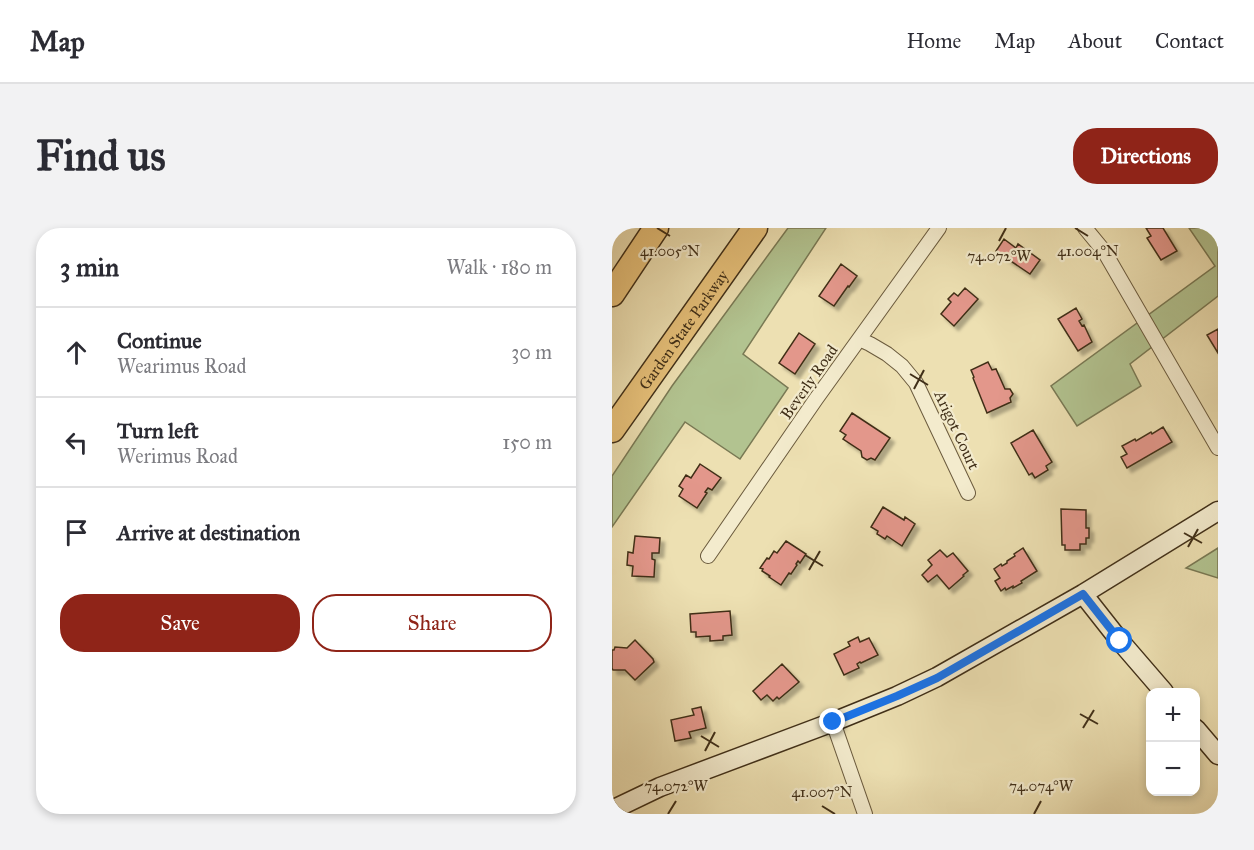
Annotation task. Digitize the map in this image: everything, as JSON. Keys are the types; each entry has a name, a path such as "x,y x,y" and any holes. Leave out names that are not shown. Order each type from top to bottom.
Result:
{"highway":[{"path":"612,294 656,228"},
{"name":"Garden State Parkway","path":"612,430 755,228"}],"main road":[{"path":"612,810 660,787 833,722 937,678 1083,594 1218,512"},
{"path":"1083,594 1160,688"},
{"path":"1200,734 1218,755"}],"street":[{"name":"Beverly Road","path":"708,556 816,399 939,228"},
{"path":"1085,228 1104,251 1218,448"},
{"name":"Arigot Court","path":"859,339 887,354 902,366 916,383 969,493"},
{"path":"833,722 865,814"}],"green space":[{"path":"788,228 826,228 743,354 788,388 740,459 685,422 612,527 612,476 672,386"},
{"path":"1189,228 1218,228 1218,296 1130,364 1141,386 1077,426 1051,386 1215,266"},
{"path":"1218,548 1218,578 1186,568"}],"building":[{"path":"1146,228 1163,228 1177,251 1161,260 1147,238 1151,236"},
{"path":"1004,239 1016,248 1018,244 1040,260 1030,274 996,251"},
{"path":"841,264 857,276 834,306 819,296"},
{"path":"965,288 978,299 954,326 941,314 951,302 948,299 954,293 958,296"},
{"path":"1076,308 1082,319 1079,321 1082,326 1084,325 1092,342 1078,351 1058,319"},
{"path":"1218,329 1218,353 1207,335"},
{"path":"799,333 815,344 795,374 779,363"},
{"path":"988,362 992,370 996,369 1005,389 1010,389 1013,394 1010,398 1011,402 987,413 971,370"},
{"path":"852,413 890,438 875,460 862,457 861,451 843,439 846,435 840,431"},
{"path":"1163,427 1172,442 1127,468 1121,457 1127,454 1122,446"},
{"path":"1033,430 1052,462 1046,466 1048,470 1035,478 1032,473 1029,475 1011,443"},
{"path":"700,464 721,478 712,490 708,488 697,508 679,496 683,489 679,486 686,475 691,478"},
{"path":"883,507 915,524 902,546 887,536 885,539 871,527"},
{"path":"1061,509 1086,510 1086,528 1089,528 1089,538 1086,538 1086,544 1080,544 1080,550 1065,550 1065,545 1062,545"},
{"path":"635,536 660,538 659,553 652,553 652,559 655,560 654,577 632,576 633,566 627,565 628,552 633,553"},
{"path":"786,541 806,554 800,563 798,561 791,574 789,573 781,585 760,568 767,558 769,559 774,551 777,553"},
{"path":"1023,548 1037,571 1013,588 1013,586 1001,591 995,581 1000,578 994,569 1007,563"},
{"path":"940,550 947,557 953,553 968,571 949,589 937,575 928,582 922,575 932,565 928,560"},
{"path":"730,611 732,635 723,636 723,640 710,641 710,636 696,637 696,632 691,632 690,614"},
{"path":"858,637 860,642 869,638 878,655 860,662 857,664 859,668 844,675 834,654 850,646 848,642"},
{"path":"635,640 654,662 635,680 625,670 613,670 612,650 615,647 627,648"},
{"path":"782,664 799,682 779,699 777,697 773,701 767,695 761,700 753,691"},
{"path":"701,707 706,728 689,732 691,738 675,741 671,720 694,715 692,709"}],"route":[{"path":"833,722 937,678 1083,594 1120,641"}]}
